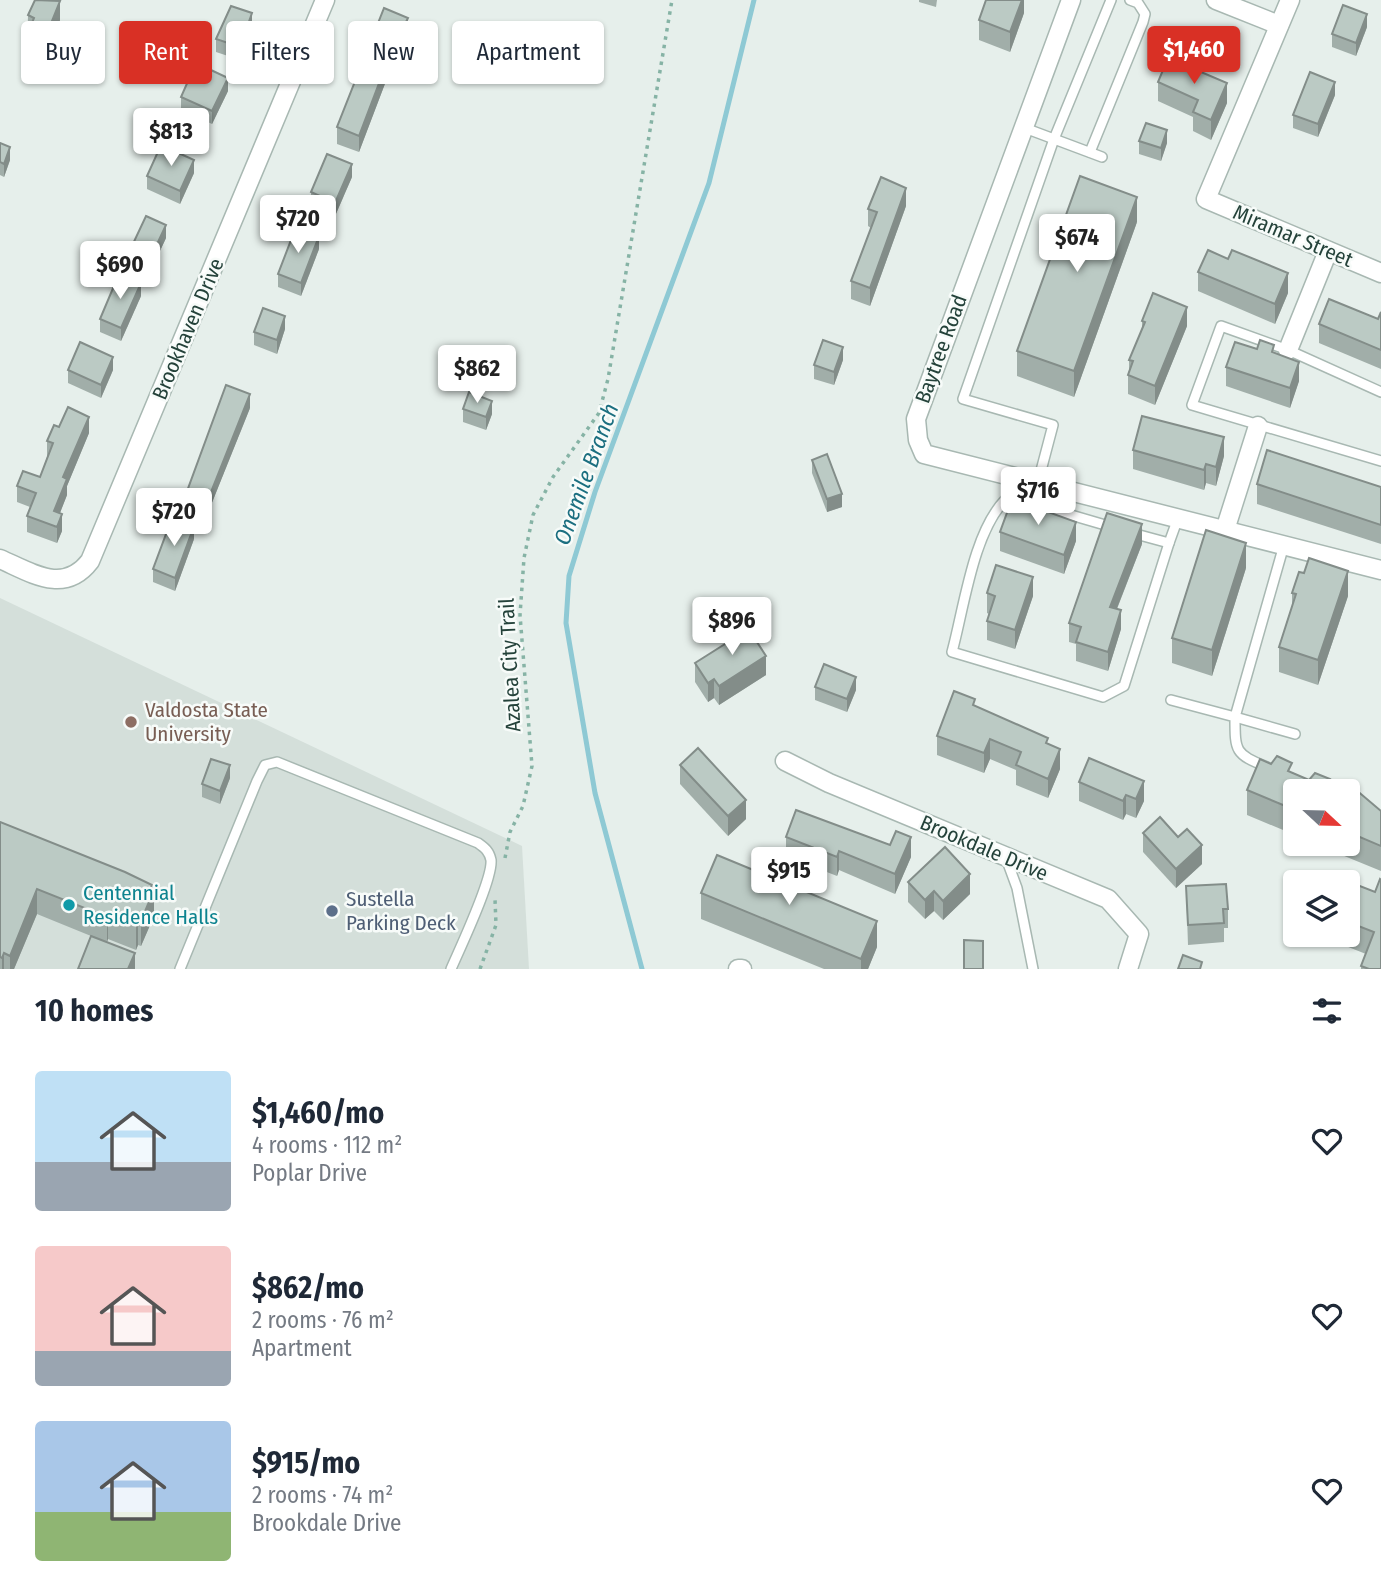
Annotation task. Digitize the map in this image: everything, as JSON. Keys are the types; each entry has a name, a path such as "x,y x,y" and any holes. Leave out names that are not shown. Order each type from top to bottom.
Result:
{"street":[{"name":"Brookhaven Drive","path":"0,558 61,581 79,575 96,550 325,0"},
{"name":"Baytree Road","path":"1071,0 916,419 918,440 924,454 1381,570"},
{"path":"1216,0 1279,25 1290,0"},
{"name":"Miramar Street","path":"1279,25 1206,199 1381,273"},
{"path":"1288,350 1328,251"},
{"path":"1225,530 1258,426"},
{"name":"Brookdale Drive","path":"785,761 829,783 1108,899 1139,934 1128,969"}],"lane":[{"path":"1038,482 1054,425 963,399 1054,139 1111,0"},
{"path":"1090,152 1143,22 1145,14 1138,3 1130,0"},
{"path":"1022,127 1102,157"},
{"path":"1381,391 1288,350 1221,326 1192,405 1381,461"},
{"path":"1170,543 1016,499 1005,500 997,508 977,556 952,652 1103,697 1112,694 1124,686 1170,543 1178,518"},
{"path":"1279,772 1243,758 1235,747 1235,717 1284,545"},
{"path":"1171,700 1295,734"},
{"path":"180,969 257,781 265,765 277,762 478,843 487,850 491,862 485,885 451,969"},
{"path":"1005,856 1017,888 1033,969"}],"path":[{"name":"Azalea City Trail","path":"503,866 510,832 523,806 532,766 520,615 524,558 533,515 553,477 599,413 617,325 672,0"},
{"path":"480,969 496,925 495,893"}],"shaded area":[{"name":"Valdosta State University","path":"0,598 522,846 529,969 0,969"}],"building":[{"path":"35,0 60,1 52,21 33,21 34,18 28,15"},
{"path":"986,0 1022,0 1010,32 979,20"},
{"path":"1343,5 1367,14 1356,43 1332,34"},
{"path":"231,6 252,13 249,21 226,21 226,42 216,39"},
{"path":"384,8 408,18 406,21 379,21"},
{"path":"1168,58 1227,83 1211,120 1193,112 1198,100 1158,82"},
{"path":"212,70 226,77 212,111 181,97 187,84 212,84"},
{"path":"1310,72 1335,82 1318,124 1293,115"},
{"path":"354,84 379,84 359,136 337,127"},
{"path":"1146,123 1167,130 1161,148 1139,141"},
{"path":"0,143 10,147 4,164 0,162"},
{"path":"161,145 194,160 180,191 147,176"},
{"path":"327,154 352,164 335,203 311,192"},
{"path":"1080,176 1137,197 1074,371 1017,351"},
{"path":"881,177 906,188 870,288 851,281 877,212 868,209"},
{"path":"146,216 166,225 151,257 131,248"},
{"path":"296,227 319,236 301,283 278,274"},
{"path":"1208,250 1228,259 1232,250 1288,273 1275,304 1198,272"},
{"path":"119,274 141,283 121,328 100,319"},
{"path":"1153,293 1187,307 1155,386 1128,375 1133,361 1129,360 1145,322 1142,321"},
{"path":"1329,299 1378,319 1381,312 1381,350 1319,324"},
{"path":"263,308 285,316 277,340 254,332"},
{"path":"823,340 843,347 834,372 814,365"},
{"path":"1260,340 1274,345 1272,352 1299,362 1290,388 1226,367 1235,342 1257,349"},
{"path":"80,342 113,357 101,385 68,370"},
{"path":"226,385 250,394 207,502 186,494"},
{"path":"469,392 492,401 486,417 463,409"},
{"path":"68,407 89,417 63,477 67,479 54,511 62,514 57,527 27,516 36,493 17,486 23,471 40,477 53,443 47,441 54,425 59,427"},
{"path":"1142,416 1224,437 1216,467 1206,464 1204,470 1133,450"},
{"path":"1267,450 1381,487 1381,525 1257,484"},
{"path":"827,454 842,494 827,499 812,460"},
{"path":"1012,499 1076,522 1064,555 1000,532"},
{"path":"1107,513 1142,524 1110,607 1121,610 1108,652 1076,642 1081,627 1069,623"},
{"path":"172,518 194,526 175,578 153,569"},
{"path":"1206,530 1246,543 1212,650 1172,638"},
{"path":"1309,558 1348,571 1318,660 1279,647 1296,594 1292,593 1299,572 1304,573"},
{"path":"996,565 1033,577 1015,630 987,621 995,596 987,593"},
{"path":"744,622 766,656 719,686 714,679 708,683 695,663 736,637 731,631"},
{"path":"824,664 856,677 847,699 815,687"},
{"path":"954,691 975,699 973,705 1048,738 1046,743 1060,749 1048,779 1016,765 1021,752 990,739 984,753 937,736"},
{"path":"698,748 746,800 728,816 680,765"},
{"path":"1277,756 1292,763 1288,771 1307,779 1283,779 1283,805 1247,790 1260,759 1271,764"},
{"path":"1089,758 1144,781 1136,799 1126,795 1123,801 1079,782"},
{"path":"211,759 230,765 220,791 202,784"},
{"path":"1315,773 1330,779 1310,779"},
{"path":"1360,793 1381,811 1381,846 1360,837"},
{"path":"796,810 890,845 896,831 911,837 895,874 839,851 837,857 786,837"},
{"path":"1160,817 1178,837 1187,829 1202,845 1176,869 1143,833"},
{"path":"0,822 152,885 150,889 154,890 141,921 138,920 136,925 108,913 107,917 37,889 10,956 4,953 2,958 0,957"},
{"path":"945,847 970,874 943,901 934,891 925,900 908,882"},
{"path":"717,855 877,921 861,959 701,893"},
{"path":"1380,879 1381,969 1369,969 1361,966 1374,932 1360,927 1360,886 1375,892"},
{"path":"1226,884 1228,909 1223,909 1224,923 1188,925 1186,886"},
{"path":"91,936 135,953 128,969 78,969"},
{"path":"964,940 983,941 983,969 964,969"},
{"path":"1183,955 1202,962 1200,969 1178,969"}],"waterway":[{"name":"Onemile Branch","path":"642,969 595,793 566,623 569,576 595,492 709,183 754,0"}],"place":[{"name":"Valdosta State University","path":"131,722"},
{"name":"Centennial Residence Halls","path":"69,905"},
{"name":"Sustella Parking Deck","path":"332,911"}]}
